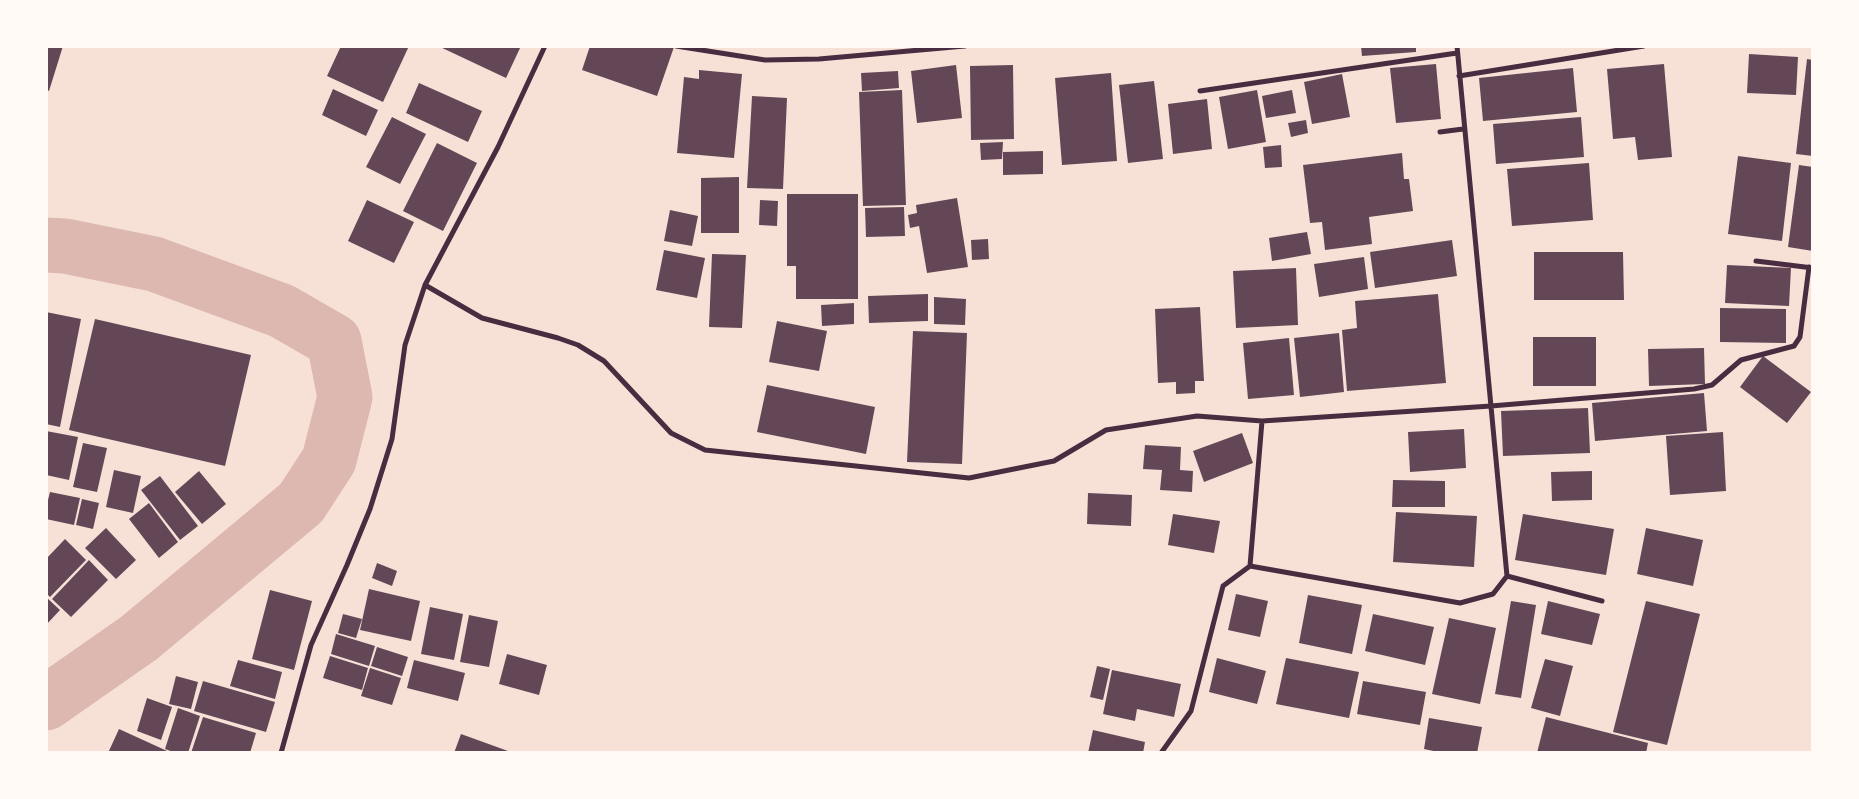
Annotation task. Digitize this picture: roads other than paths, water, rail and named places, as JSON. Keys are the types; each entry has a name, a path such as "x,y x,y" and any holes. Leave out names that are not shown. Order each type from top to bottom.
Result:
{"street":[{"path":"281,753 311,645 366,517 392,439 405,345 424,285 498,147 545,46"},
{"path":"676,46 765,60 819,59 965,46"},
{"path":"1162,753 1191,711 1223,586 1250,566 1460,603 1493,594 1508,576 1463,129 1457,46"},
{"path":"1460,76 1644,46"},
{"path":"1200,91 1457,53"},
{"path":"1440,132 1463,129"},
{"path":"424,285 482,318 558,338 578,346 604,361 671,433 705,450 969,478 1054,461 1106,430 1197,416 1262,422 1490,406 1694,389 1712,385 1741,360 1794,346 1800,337 1811,267 1756,261"},
{"path":"1250,566 1262,422"},
{"path":"1508,576 1602,601"}],"waterway":[{"path":"46,245 65,246 154,264 282,311 334,341 345,397 329,460 301,503 139,638 46,703"}]}
